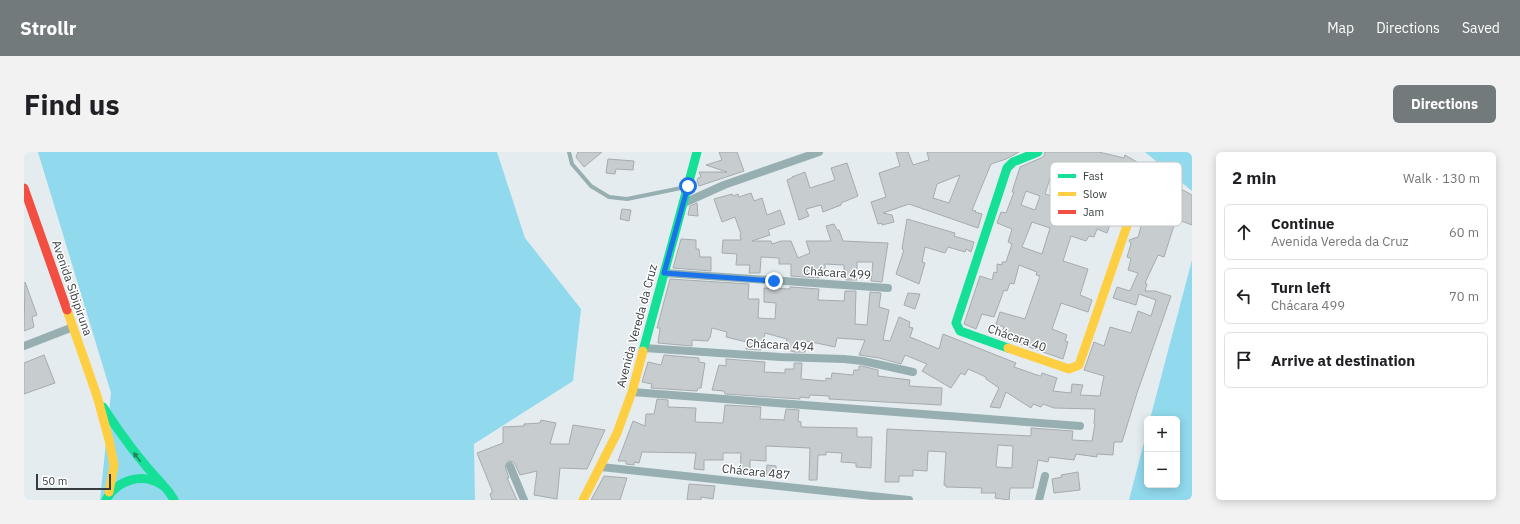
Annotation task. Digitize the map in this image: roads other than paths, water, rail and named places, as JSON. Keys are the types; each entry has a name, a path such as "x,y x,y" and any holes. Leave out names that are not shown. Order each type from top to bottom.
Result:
{"street":[{"name":"Avenida Vereda da Cruz","path":"584,500 617,433 632,392 697,152"},
{"path":"684,203 724,185 818,152"},
{"name":"Chácara 40","path":"1038,152 1013,162 1007,168 956,322 960,331 1069,369 1074,368 1078,365 1127,226"},
{"name":"Avenida Sibipiruna","path":"24,188 73,327 109,440 114,465 107,496"},
{"name":"Chácara 499","path":"664,273 888,288"},
{"path":"24,346 73,327"},
{"name":"Chácara 494","path":"644,348 863,361 913,372"},
{"path":"632,392 1080,426"},
{"name":"Avenida Sibipiruna","path":"96,396 122,437 142,464 163,485 174,500"},
{"path":"510,466 524,500"},
{"name":"Chácara 487","path":"601,467 909,500"},
{"path":"1039,500 1045,476"},
{"path":"107,496 126,480 144,478 163,485"}],"lane":[{"path":"569,152 572,164 591,186 609,197 627,199 688,186"}]}
